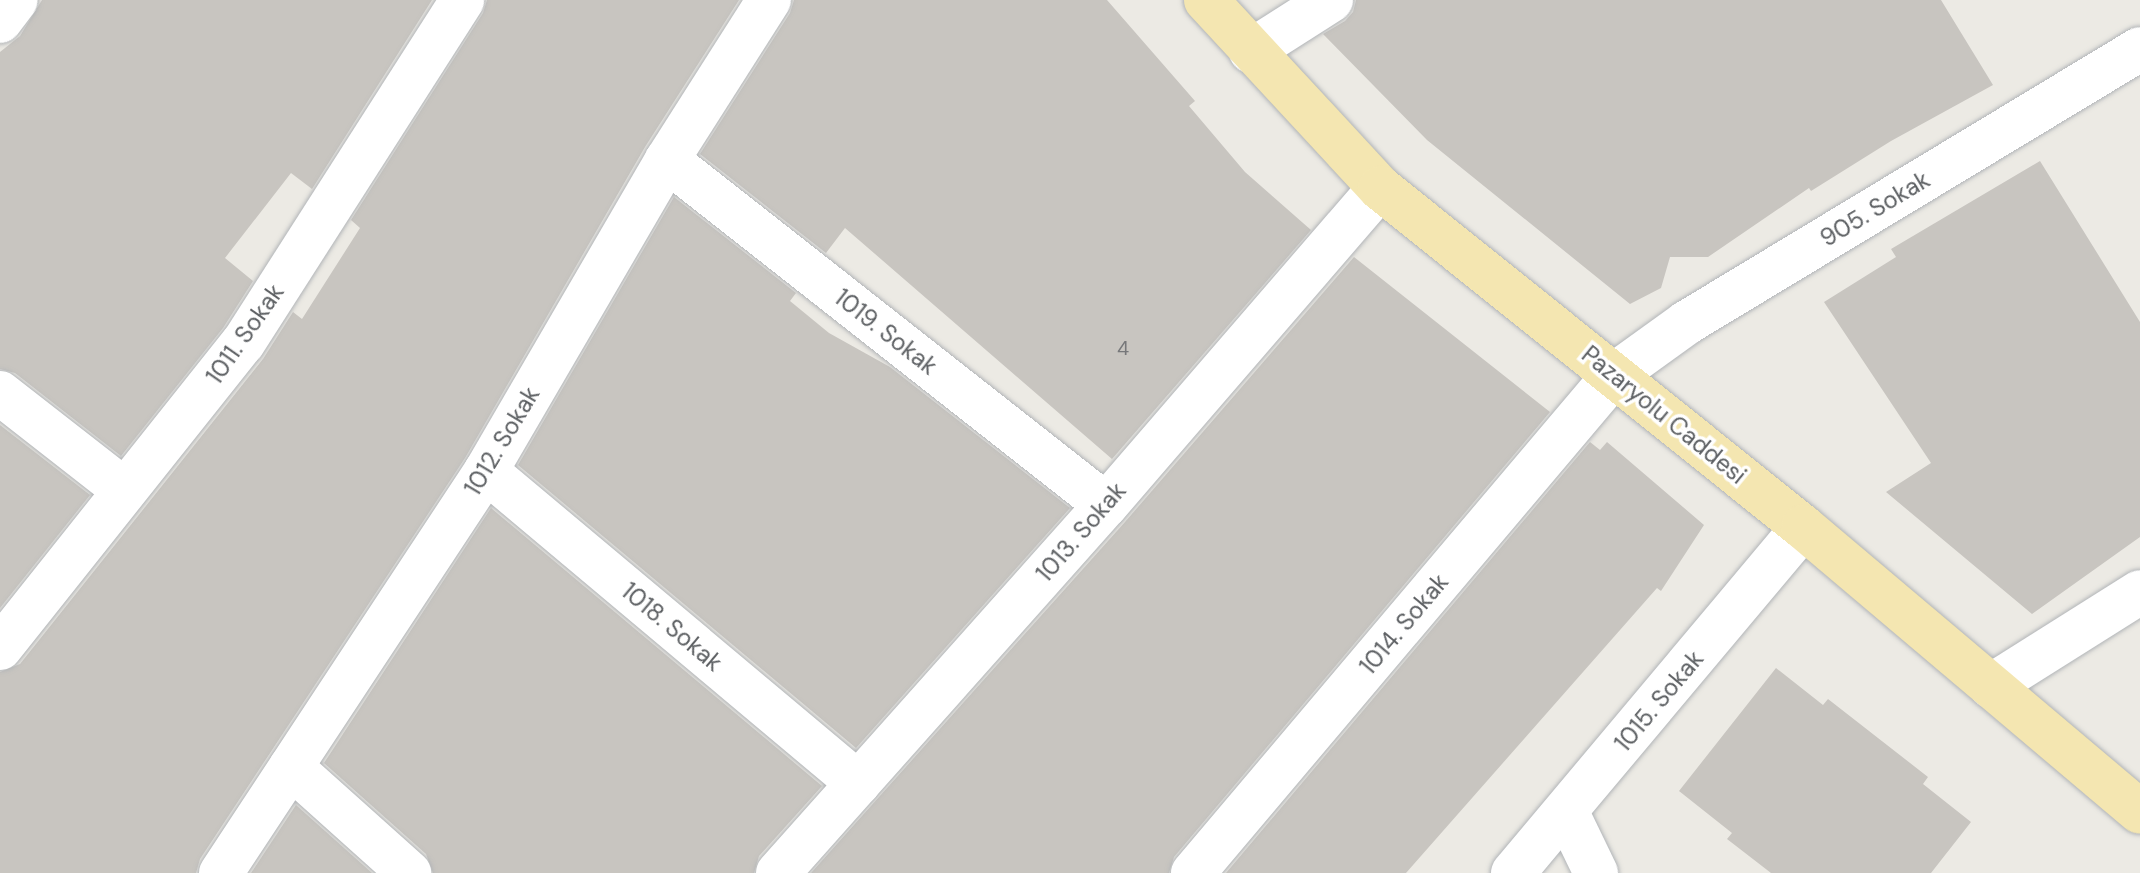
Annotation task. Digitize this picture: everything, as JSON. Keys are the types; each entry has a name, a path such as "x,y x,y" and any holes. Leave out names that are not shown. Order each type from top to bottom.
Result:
{"main road":[{"name":"Pazaryolu Caddesi","path":"1206,0 1380,188 1803,527 2140,812"}],"street":[{"path":"0,21 16,0"},
{"name":"1011. Sokak","path":"0,648 243,343 462,0"},
{"name":"1012. Sokak","path":"221,873 486,471 667,160 769,0"},
{"path":"1251,51 1331,0"},
{"name":"905. Sokak","path":"1614,375 1686,323 2140,49"},
{"name":"1019. Sokak","path":"667,160 1106,505"},
{"name":"1013. Sokak","path":"778,873 1106,505 1380,188"},
{"name":"1014. Sokak","path":"1193,873 1614,375"},
{"path":"0,393 124,490"},
{"name":"1018. Sokak","path":"486,471 858,783"},
{"name":"1015. Sokak","path":"1513,873 1567,813 1803,527"},
{"path":"1991,686 2140,592"},
{"path":"291,767 409,873"},
{"path":"1567,813 1596,873"}],"building":[{"path":"42,0 432,0 312,189 291,173 225,258 253,281 223,328 121,456 15,373 0,369 0,52 20,36"},
{"path":"487,0 739,0 645,147 465,458 200,859 196,873 0,873 0,672 20,664 263,359 293,312 302,319 360,228 351,220 483,13"},
{"path":"794,0 1107,0 1195,101 1189,106 1245,172 1311,230 1112,459 845,228 826,253 700,154 790,13"},
{"path":"1356,0 1941,0 1993,85 1891,141 1811,191 1809,188 1708,257 1670,257 1661,288 1630,304 1427,140 1323,34 1345,21 1353,12"},
{"path":"2040,161 2140,322 2140,537 2032,614 1886,492 1931,463 1824,302 1896,257 1891,249"},
{"path":"674,197 796,293 790,301 829,333 890,367 1070,508 856,748 518,465"},
{"path":"1354,257 1550,412 1174,857 1169,873 811,873 1125,522"},
{"path":"0,425 90,495 0,608"},
{"path":"1590,442 1600,450 1607,442 1704,525 1661,591 1657,588 1406,873 1226,873"},
{"path":"491,508 822,786 759,856 754,873 433,873 426,854 324,763"},
{"path":"1776,668 1823,705 1828,699 1928,777 1923,784 1971,822 1931,873 1771,873 1727,839 1732,833 1679,791"},
{"path":"296,805 372,873 251,873"}]}
